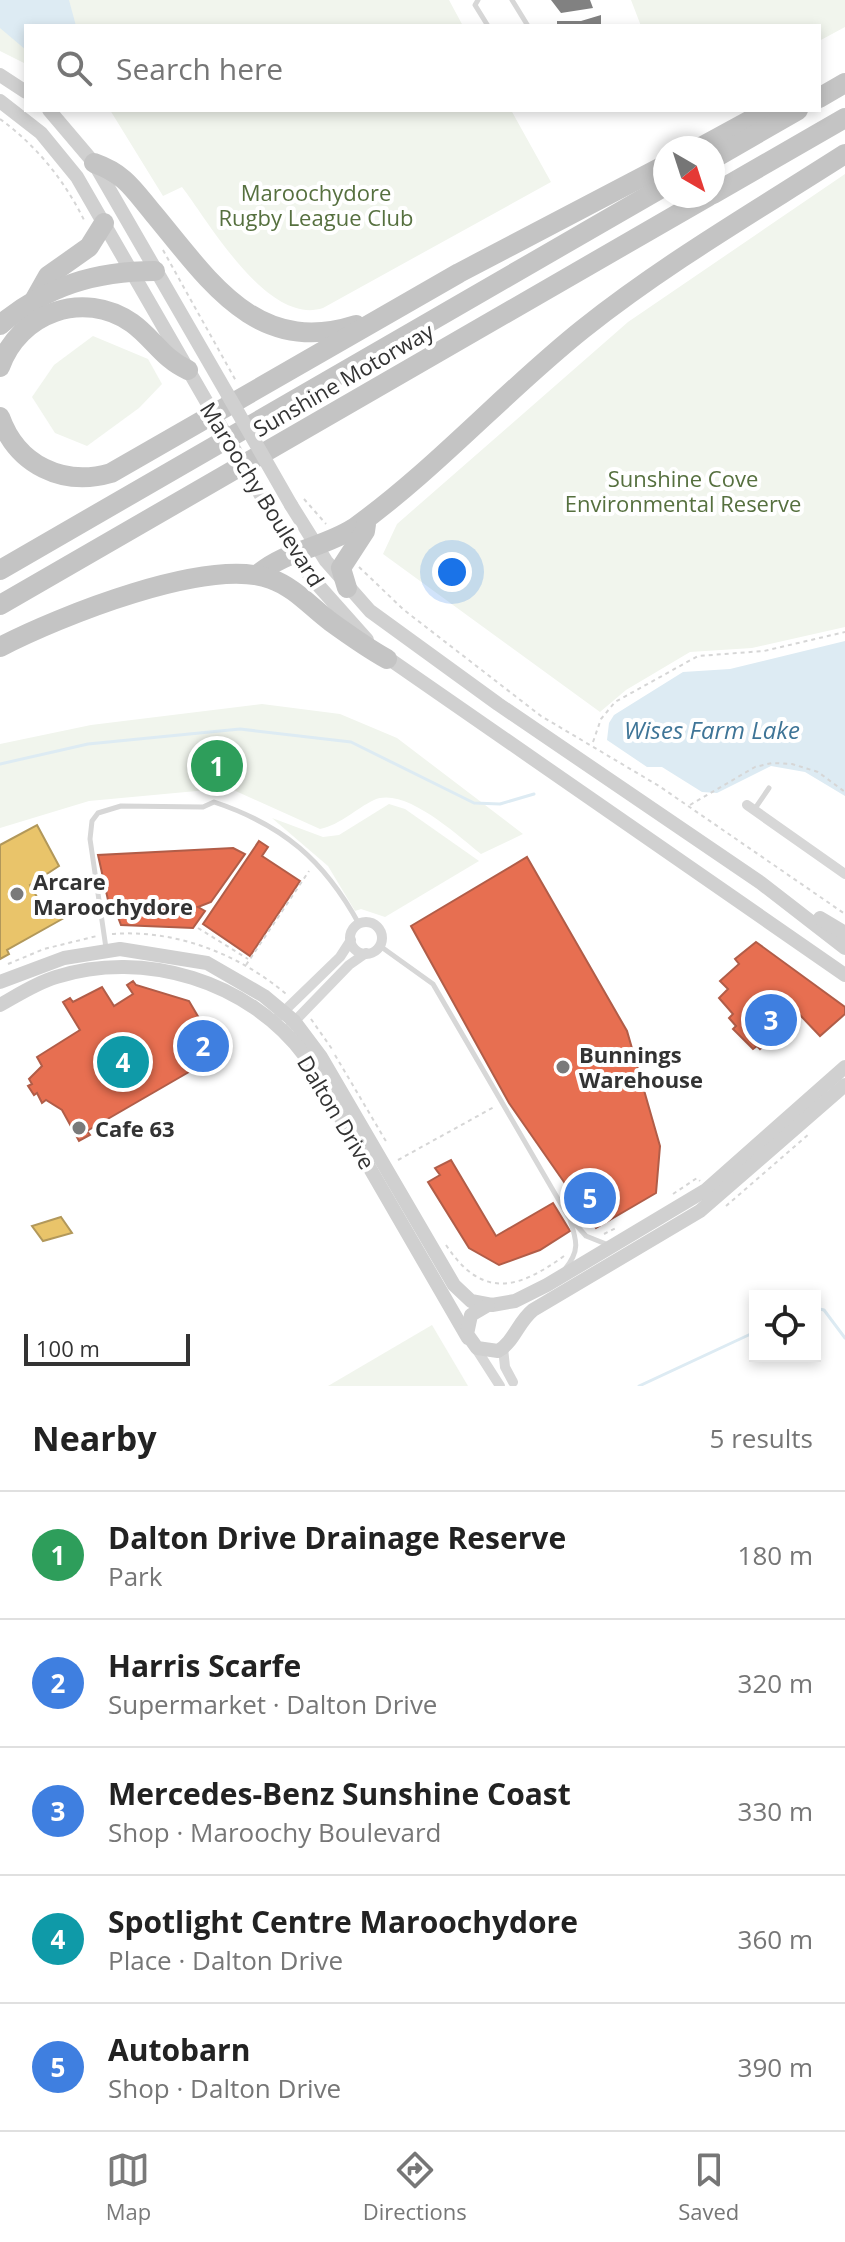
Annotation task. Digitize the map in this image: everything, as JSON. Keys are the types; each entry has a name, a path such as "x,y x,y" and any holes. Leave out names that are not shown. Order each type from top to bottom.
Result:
{"highway":[{"path":"821,82 845,69"},
{"path":"821,97 845,83"},
{"path":"721,136 765,112"},
{"path":"725,152 795,112"},
{"name":"Sunshine Motorway","path":"725,187 845,118"},
{"path":"257,575 294,551 316,546 342,546 365,531 366,520 523,379 612,307 699,244 845,154"},
{"path":"94,163 117,171 224,296 256,319 294,331 320,332 390,314"},
{"path":"0,417 13,444 37,465 67,477 101,476 130,464 530,235 653,171"},
{"name":"Sunshine Motorway","path":"0,570 653,193"},
{"name":"Sunshine Motorway","path":"0,605 688,208"},
{"path":"35,299 48,276 89,247 104,223"},
{"path":"0,325 35,299 76,280 131,271 155,271"},
{"path":"0,367 9,347 33,322 54,311 87,307 123,317 144,333 169,362 188,370"},
{"path":"342,546 341,568 347,588"},
{"path":"0,647 111,601 175,584 231,574 257,575 284,586 387,659"}],"main road":[{"path":"0,75 24,91"},
{"name":"Maroochy Boulevard","path":"0,101 24,118 67,161 273,516 331,602 387,659 845,975"},
{"name":"Maroochy Boulevard","path":"51,112 94,163 228,395 297,502 316,546 347,588 370,611 498,704 761,883 845,948"},
{"path":"761,883 845,933"},
{"path":"0,982 36,968 107,949 177,956 207,963 270,1000 284,1022"},
{"path":"36,968 27,973 26,980 74,965 82,971"},
{"name":"Dalton Drive","path":"0,1005 54,978 121,966 174,971 224,990 284,1022 312,1031 454,1285 471,1301 488,1305"},
{"name":"Dalton Drive","path":"284,1022 471,1342"},
{"path":"845,1059 706,1190 551,1283 515,1301 477,1309 469,1318 471,1342 489,1352 503,1348 530,1312 700,1211 845,1085"},
{"path":"790,1113 845,1067"}],"street":[{"path":"751,807 845,874"},
{"path":"356,920 377,926 382,935 380,946 349,965 284,1022 340,957 351,940 356,920"},
{"path":"351,940 358,951 366,953"},
{"path":"471,1342 500,1386"},
{"path":"503,1348 505,1367 513,1382"}],"lane":[{"path":"478,0 475,5 487,24"},
{"path":"512,0 527,24"},
{"path":"751,807 769,788"},
{"path":"107,949 90,831 98,813 121,806 203,807 214,802 254,815 328,873 356,920"},
{"path":"380,946 433,984 568,1216 578,1246 574,1258 551,1283"},
{"path":"568,1216 589,1238 615,1245"}],"path":[{"path":"297,502 315,508 342,546 380,589 561,730 592,744 690,806 845,914"},
{"path":"592,744 601,719 615,702 698,656 764,651 845,632"},
{"path":"690,806 755,767 772,763 792,764 818,772 845,792"},
{"path":"245,966 309,871"},
{"path":"198,928 249,960"},
{"path":"312,1031 390,1148"},
{"path":"397,1161 503,1102"},
{"path":"719,1206 722,1210 739,1197 813,1131"},
{"path":"670,1197 697,1178 700,1182"},
{"path":"589,1238 625,1223"},
{"path":"439,1233 463,1269 477,1280 504,1285 532,1276 578,1246"}],"green space":[{"path":"0,0 449,0 462,24 24,24 24,63 0,51"},
{"path":"631,0 845,0 845,27 821,40 821,24 640,24"},
{"name":"Maroochydore Rugby League Club","path":"111,112 512,112 551,182 323,308 302,310 282,302 262,288 225,247 182,187 163,196"},
{"name":"Sunshine Cove Environmental Reserve","path":"845,174 845,627 752,648 690,652 626,690 600,712 383,554 397,524 628,322"},
{"path":"93,336 148,359 162,384 139,408 87,446 55,433 32,397 54,365"},
{"path":"262,704 340,714 397,738 523,834 481,854 415,806 387,798 374,800 335,824 320,829 229,788 89,801 0,828 0,744 91,725"},
{"path":"389,804 405,809 479,861 385,917 361,909 355,911 328,866 272,818 323,837 339,835"},
{"path":"432,1325 468,1386 328,1386"}],"water":[{"path":"0,0 69,0 75,24 24,24 24,48 0,28"},
{"name":"Wises Farm Lake","path":"845,641 845,796 805,772 771,766 717,793 702,792 662,767 647,767 607,740 609,723 614,715 683,672 730,669"}],"building: Homes":[{"name":"Arcare Maroochydore","path":"37,825 59,866 30,885 44,909 55,903 64,918 7,950 9,954 0,959 0,845"},
{"path":"61,1217 72,1233 43,1241 32,1226"}],"building: Shops":[{"path":"259,841 268,847 262,856 300,881 250,956 203,924"},
{"path":"233,848 245,854 211,902 198,907 205,911 193,928 121,925 116,912 110,909 98,855"},
{"name":"Bunnings Warehouse","path":"527,857 627,1031 660,1146 656,1193 596,1228 509,1103 411,926"},
{"path":"756,942 845,1007 845,1014 820,1036 799,1014 760,1049 757,1046 753,1049 733,1029 736,1026 729,1018 733,1014 719,998 728,989 720,981 739,964 735,959"},
{"path":"133,981 136,985 189,1001 220,1054 87,1131 90,1135 79,1141 62,1110 46,1100 42,1103 37,1093 34,1095 28,1086 32,1084 29,1079 42,1066 37,1057 80,1030 63,1002 70,998 73,1002 102,987 114,1006 133,994 127,985"},
{"path":"451,1160 496,1236 553,1203 570,1231 540,1250 499,1265 469,1248 428,1182 440,1175 435,1168"}],"building: Other":[{"path":"551,0 590,0 593,8 561,13"},
{"path":"601,15 601,24 557,24 557,21 581,21"}],"waterway":[{"path":"0,764 88,744 240,729 351,742 474,803 500,804 534,794"},
{"path":"821,1309 845,1338"},
{"path":"639,1386 749,1335"}],"place":[{"name":"Dalton Drive Drainage Reserve","path":"217,766"},
{"name":"Arcare Maroochydore","path":"17,894"},
{"name":"Mercedes-Benz Sunshine Coast","path":"771,1020"},
{"name":"Harris Scarfe","path":"203,1046"},
{"name":"Spotlight Centre Maroochydore","path":"123,1062"},
{"name":"Bunnings Warehouse","path":"563,1067"},
{"name":"Cafe 63","path":"79,1128"},
{"name":"Autobarn","path":"590,1198"}]}
